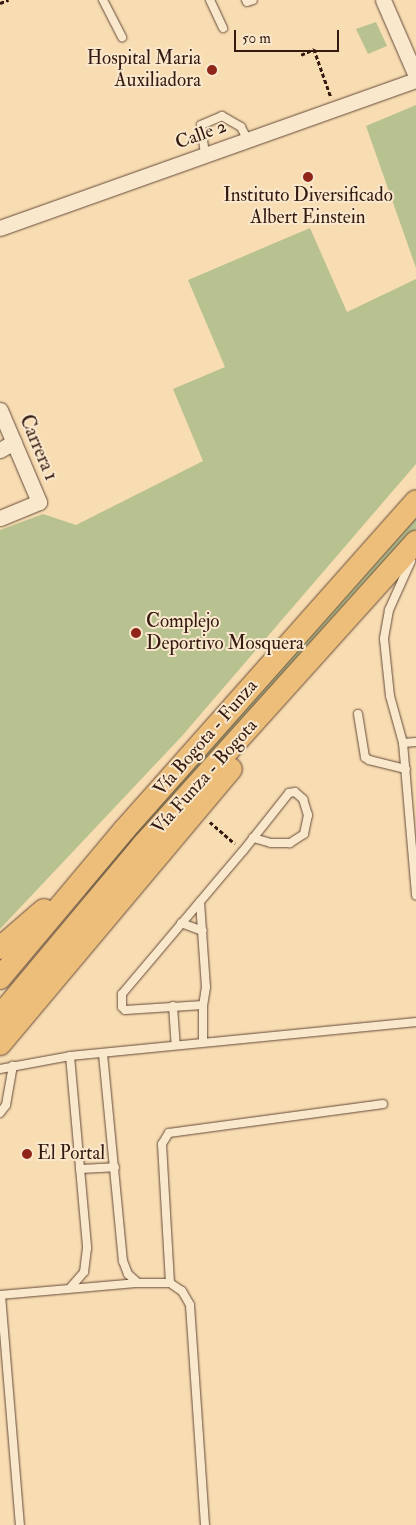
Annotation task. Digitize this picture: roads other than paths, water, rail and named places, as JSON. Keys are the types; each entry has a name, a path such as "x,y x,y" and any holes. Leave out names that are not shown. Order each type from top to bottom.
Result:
{"main road":[{"name":"Vía Bogota - Funza","path":"0,978 296,634 416,501"},
{"name":"Vía Funza - Bogota","path":"0,1016 143,846 416,542"},
{"path":"0,1044 84,942 192,818 264,729 332,635"},
{"path":"0,948 33,918 79,885"}],"street":[{"path":"383,0 416,76"},
{"name":"Calle 2","path":"0,228 416,80"},
{"name":"Carrera 1","path":"0,410 40,502 0,518"},
{"path":"0,450 14,442"}],"lane":[{"path":"103,0 122,37"},
{"path":"210,0 222,28"},
{"path":"246,0 247,2 253,0"},
{"path":"205,154 202,126 222,116 241,127 247,140"},
{"path":"416,552 400,581 389,610 384,639 390,696 404,743 416,895"},
{"path":"358,714 365,757 369,760 406,769"},
{"path":"404,743 416,742"},
{"path":"203,1005 125,1010 122,1007 122,994 243,851 253,838 288,793 295,792 303,799 308,815 304,834 290,843 271,843 253,838"},
{"path":"200,902 206,986 203,1005 203,1042"},
{"path":"181,924 202,931"},
{"path":"173,1006 176,1045"},
{"path":"0,1069 70,1056 416,1022"},
{"path":"103,1054 123,1261 128,1274 138,1283"},
{"path":"70,1056 87,1260 84,1272 71,1287"},
{"path":"0,1113 6,1105 13,1066"},
{"path":"170,1283 162,1144 169,1133 383,1104"},
{"path":"80,1169 115,1167"},
{"path":"20,1525 0,1295 71,1287 170,1283 182,1291 190,1305 204,1525"}],"place":[{"name":"Hospital Maria Auxiliadora","path":"212,70"},
{"name":"Instituto Diversificado Albert Einstein","path":"308,177"},
{"name":"Complejo Deportivo Mosquera","path":"136,633"},
{"name":"El Portal","path":"27,1154"}]}
